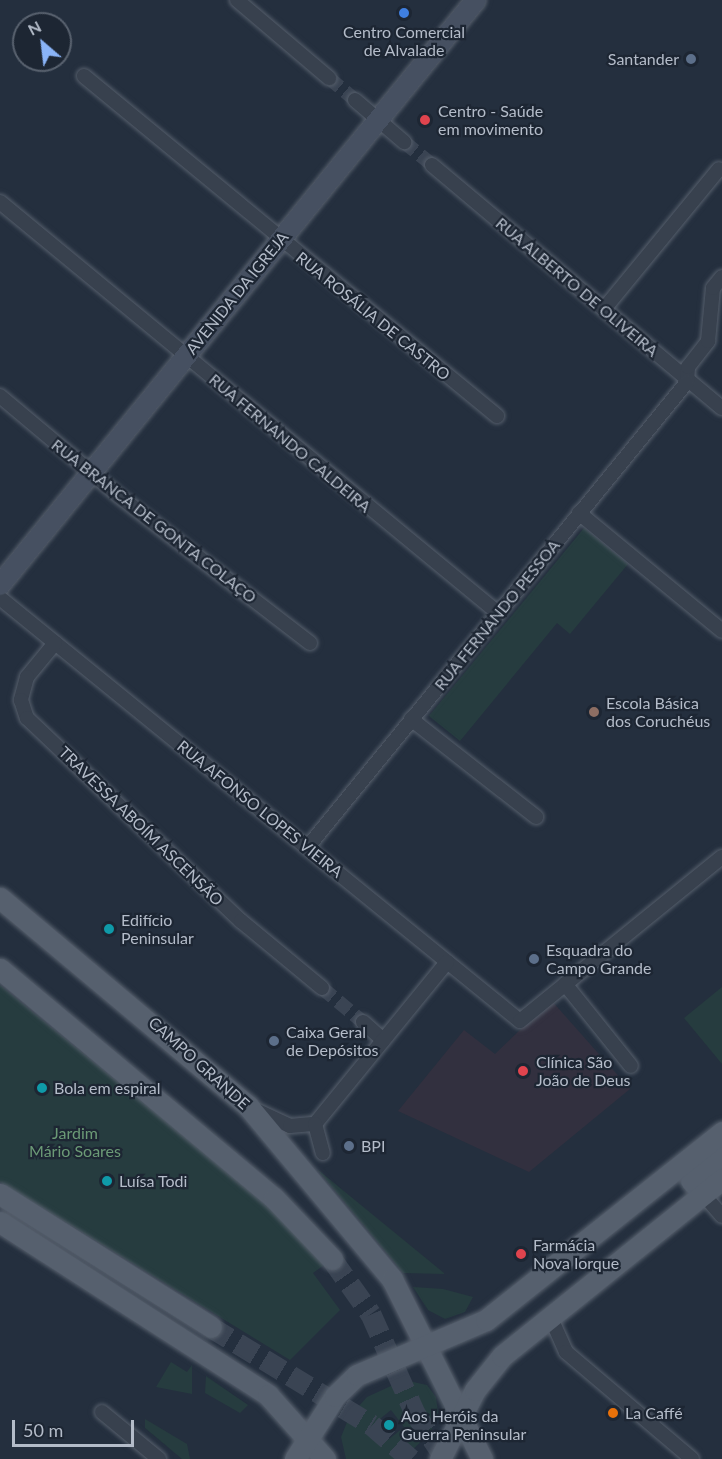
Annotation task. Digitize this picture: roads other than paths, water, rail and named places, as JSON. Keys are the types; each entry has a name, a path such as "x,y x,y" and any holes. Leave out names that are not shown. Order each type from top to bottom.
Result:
{"main road":[{"name":"CAMPO GRANDE","path":"0,898 248,1106 386,1271 428,1346 482,1459"},
{"path":"0,969 274,1198 332,1259"},
{"path":"295,1459 308,1436 357,1375 471,1329 499,1311 722,1132"},
{"path":"703,1194 692,1180 722,1154"},
{"path":"440,1459 463,1416 502,1356 722,1179"},
{"path":"0,1194 211,1327"},
{"path":"0,1222 195,1344 276,1401 326,1459"}],"street":[{"path":"237,0 329,78"},
{"name":"AVENIDA DA IGREJA","path":"0,585 476,0"},
{"name":"RUA ROSÁLIA DE CASTRO","path":"84,76 279,241 497,416"},
{"path":"355,100 404,142"},
{"name":"RUA ALBERTO DE OLIVEIRA","path":"432,165 687,382 722,408"},
{"path":"603,309 719,169"},
{"name":"RUA FERNANDO CALDEIRA","path":"0,202 498,613"},
{"name":"RUA FERNANDO PESSOA","path":"307,848 687,382 688,367 708,341 713,288 722,277"},
{"name":"RUA BRANCA DE GONTA COLAÇO","path":"0,396 91,474 310,643"},
{"path":"579,513 722,631"},
{"name":"RUA AFONSO LOPES VIEIRA","path":"0,598 519,1021 565,984"},
{"name":"TRAVESSA ABOÍM ASCENSÃO","path":"55,643 27,677 21,700 27,718 241,921 322,987"},
{"path":"411,719 536,817"},
{"path":"631,1066 565,984 722,857"},
{"path":"248,1106 290,1126 315,1124 447,962"},
{"path":"363,1022 383,1040"},
{"path":"315,1124 323,1153"},
{"path":"703,1194 722,1216"},
{"path":"550,1316 566,1352 692,1459"},
{"path":"102,1412 159,1459"}],"tunnel":[{"path":"329,78 355,100"},
{"path":"404,142 432,165"},
{"path":"322,988 363,1022"},
{"path":"332,1259 371,1314 415,1413 446,1459"},
{"path":"211,1327 372,1425 411,1459"}],"place":[{"name":"Centro Comercial de Alvalade","path":"404,13"},
{"name":"Santander","path":"691,59"},
{"name":"Centro - Saúde em movimento","path":"425,120"},
{"name":"Escola Básica dos Coruchéus","path":"594,712"},
{"name":"Edifício Peninsular","path":"109,929"},
{"name":"Esquadra do Campo Grande","path":"534,959"},
{"name":"Caixa Geral de Depósitos","path":"274,1041"},
{"name":"Clínica São João de Deus","path":"523,1071"},
{"name":"Bola em espiral","path":"42,1088"},
{"name":"BPI","path":"349,1146"},
{"name":"Luísa Todi","path":"107,1181"},
{"name":"Farmácia Nova Iorque","path":"521,1254"},
{"name":"La Caffé","path":"613,1413"},
{"name":"Aos Heróis da Guerra Peninsular","path":"389,1425"}],"park label":[{"name":"Jardim Mário Soares","path":"75,1142"}]}
